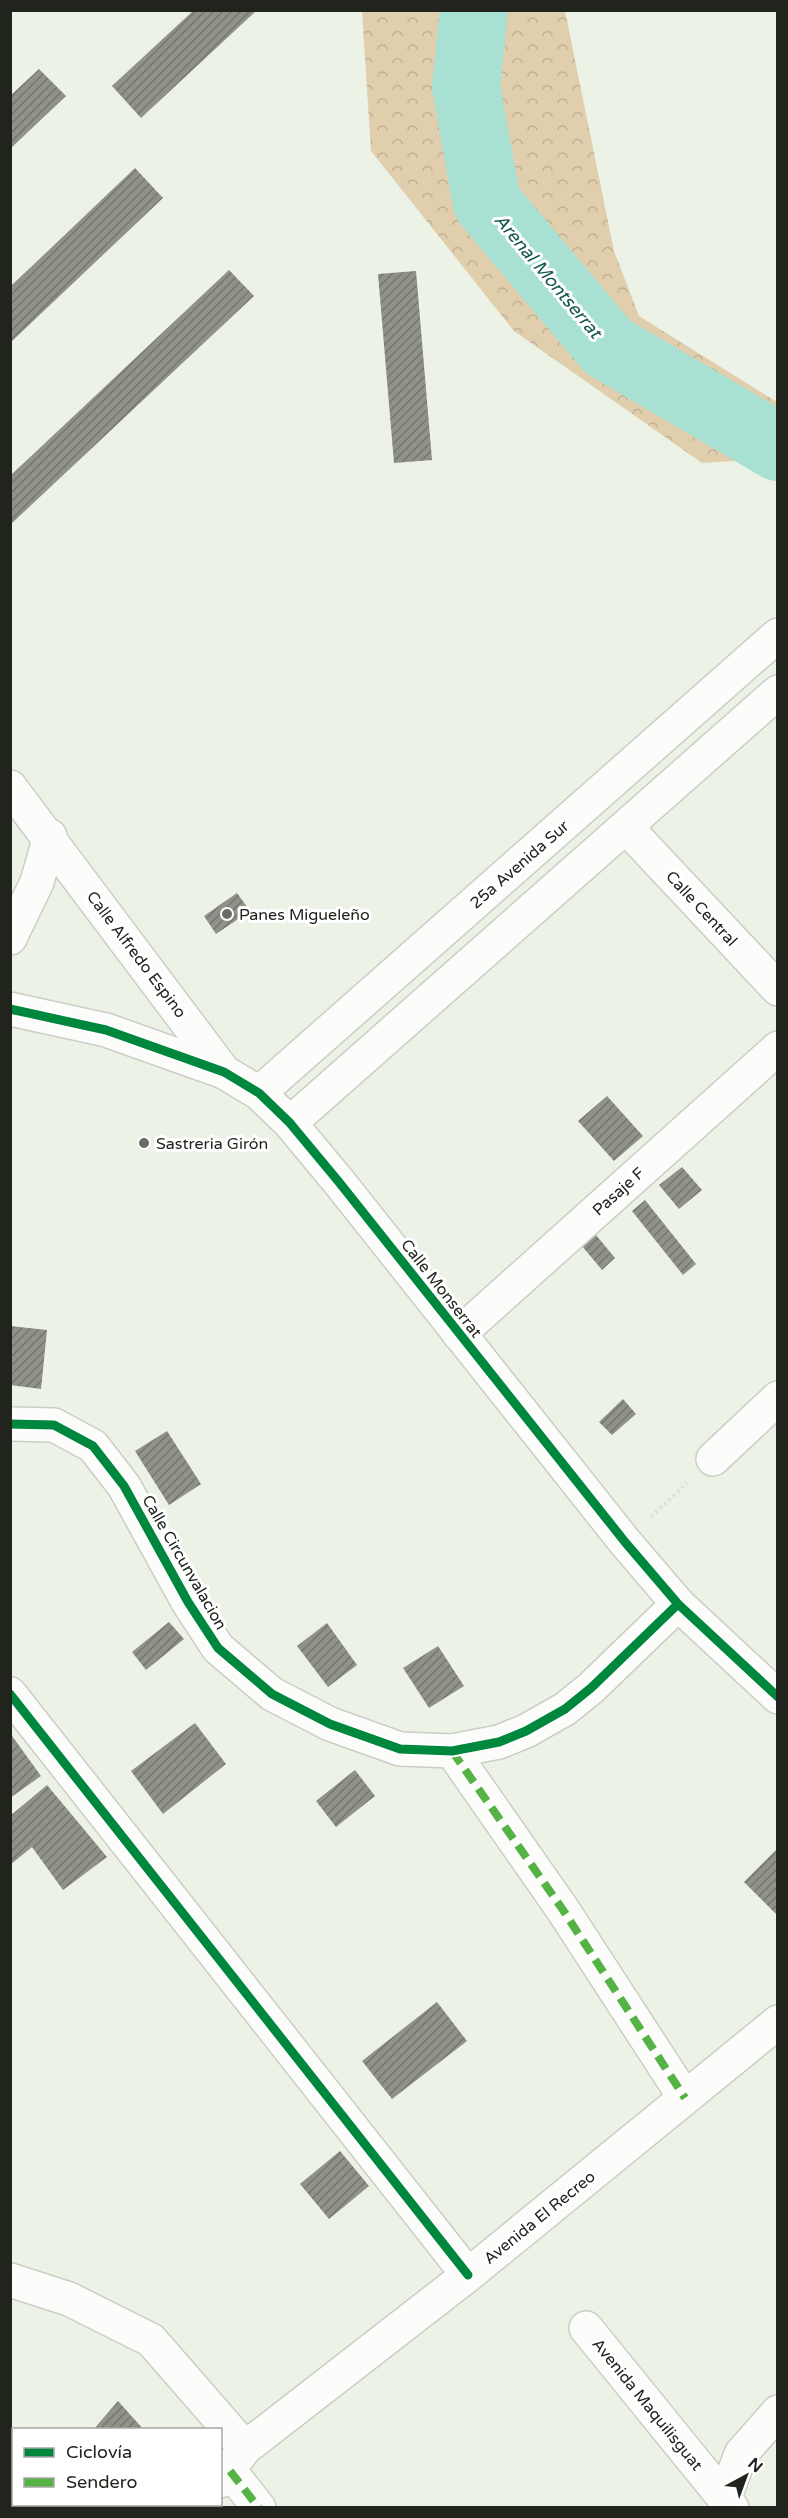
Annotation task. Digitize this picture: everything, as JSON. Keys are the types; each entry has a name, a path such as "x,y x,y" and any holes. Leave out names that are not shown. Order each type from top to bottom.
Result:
{"street":[{"name":"25a Avenida Sur","path":"259,1093 777,634"},
{"path":"290,1123 777,692"},
{"name":"Calle Alfredo Espino","path":"10,787 50,837 225,1072"},
{"name":"Calle Central","path":"626,827 777,989"},
{"path":"10,938 20,923 37,882 50,837"},
{"name":"Calle Monserrat","path":"10,1009 106,1030 225,1072 259,1093 290,1123 624,1542 678,1604 777,1697"},
{"name":"Pasaje F","path":"459,1334 777,1048"},
{"path":"714,1459 777,1398"},
{"name":"Calle Circunvalacion","path":"10,1424 54,1425 93,1446 124,1486 188,1602 218,1648 272,1694 330,1724 400,1749 452,1752 499,1742 526,1731 565,1710 678,1604"},
{"path":"10,1695 468,2275"},
{"path":"452,1752 563,1910 685,2098"},
{"name":"Avenida El Recreo","path":"232,2467 777,2022"},
{"path":"10,2280 69,2299 151,2340 207,2428"},
{"name":"Avenida Maquilisguat","path":"586,2328 728,2503"},
{"path":"728,2503 741,2454 777,2412"},
{"path":"222,2451 260,2508"}],"path":[{"path":"624,1542 714,1459"}],"green space":[{"path":"362,11 565,11 614,251 639,316 777,402 777,467 750,460 702,463 514,331 371,151"}],"building":[{"path":"194,10 257,10 141,118 112,86"},
{"path":"39,69 66,96 10,149 10,96"},
{"path":"135,168 163,198 10,343 10,287"},
{"path":"229,270 254,296 10,525 10,476"},
{"path":"416,271 432,460 394,463 378,274"},
{"name":"Panes Migueleño","path":"237,893 250,911 216,934 204,916"},
{"path":"607,1096 643,1136 614,1161 578,1121"},
{"path":"682,1167 702,1190 679,1209 659,1185"},
{"path":"645,1200 696,1264 683,1275 632,1211"},
{"path":"596,1235 615,1258 602,1270 582,1246"},
{"path":"10,1326 47,1330 41,1389 10,1385"},
{"path":"623,1399 636,1414 612,1435 599,1422"},
{"path":"167,1431 201,1484 169,1505 135,1451"},
{"path":"169,1622 184,1639 146,1670 132,1652"},
{"path":"327,1623 357,1665 328,1687 297,1646"},
{"path":"438,1646 464,1686 429,1708 403,1668"},
{"path":"195,1723 226,1764 163,1814 131,1771"},
{"path":"10,1733 41,1776 10,1798"},
{"path":"355,1770 375,1796 336,1827 316,1801"},
{"path":"47,1785 107,1857 63,1890 32,1847 10,1865 10,1816"},
{"path":"778,1848 778,1916 744,1882"},
{"path":"437,2002 467,2041 392,2099 362,2061"},
{"path":"340,2151 369,2186 329,2219 300,2184"},
{"path":"118,2401 142,2428 95,2428"},
{"path":"78,2506 152,2506 153,2508 80,2508"}],"waterway":[{"name":"Arenal Montserrat","path":"474,10 466,87 487,203 608,347 778,447"}],"marked path":[{"path":"452,1751 563,1910 685,2098"},
{"path":"230,2471 259,2508"}],"cycle path":[{"path":"10,1009 106,1030 224,1072 259,1093 290,1123 339,1182 625,1542 678,1604 778,1697"},
{"path":"10,1424 54,1425 93,1446 124,1486 188,1602 218,1648 272,1694 330,1724 400,1749 452,1751 499,1742 526,1731 565,1709 591,1688 678,1604"},
{"path":"10,1694 468,2275"}],"place":[{"name":"Panes Migueleño","path":"227,914"},
{"name":"Sastreria Girón","path":"144,1143"}]}
